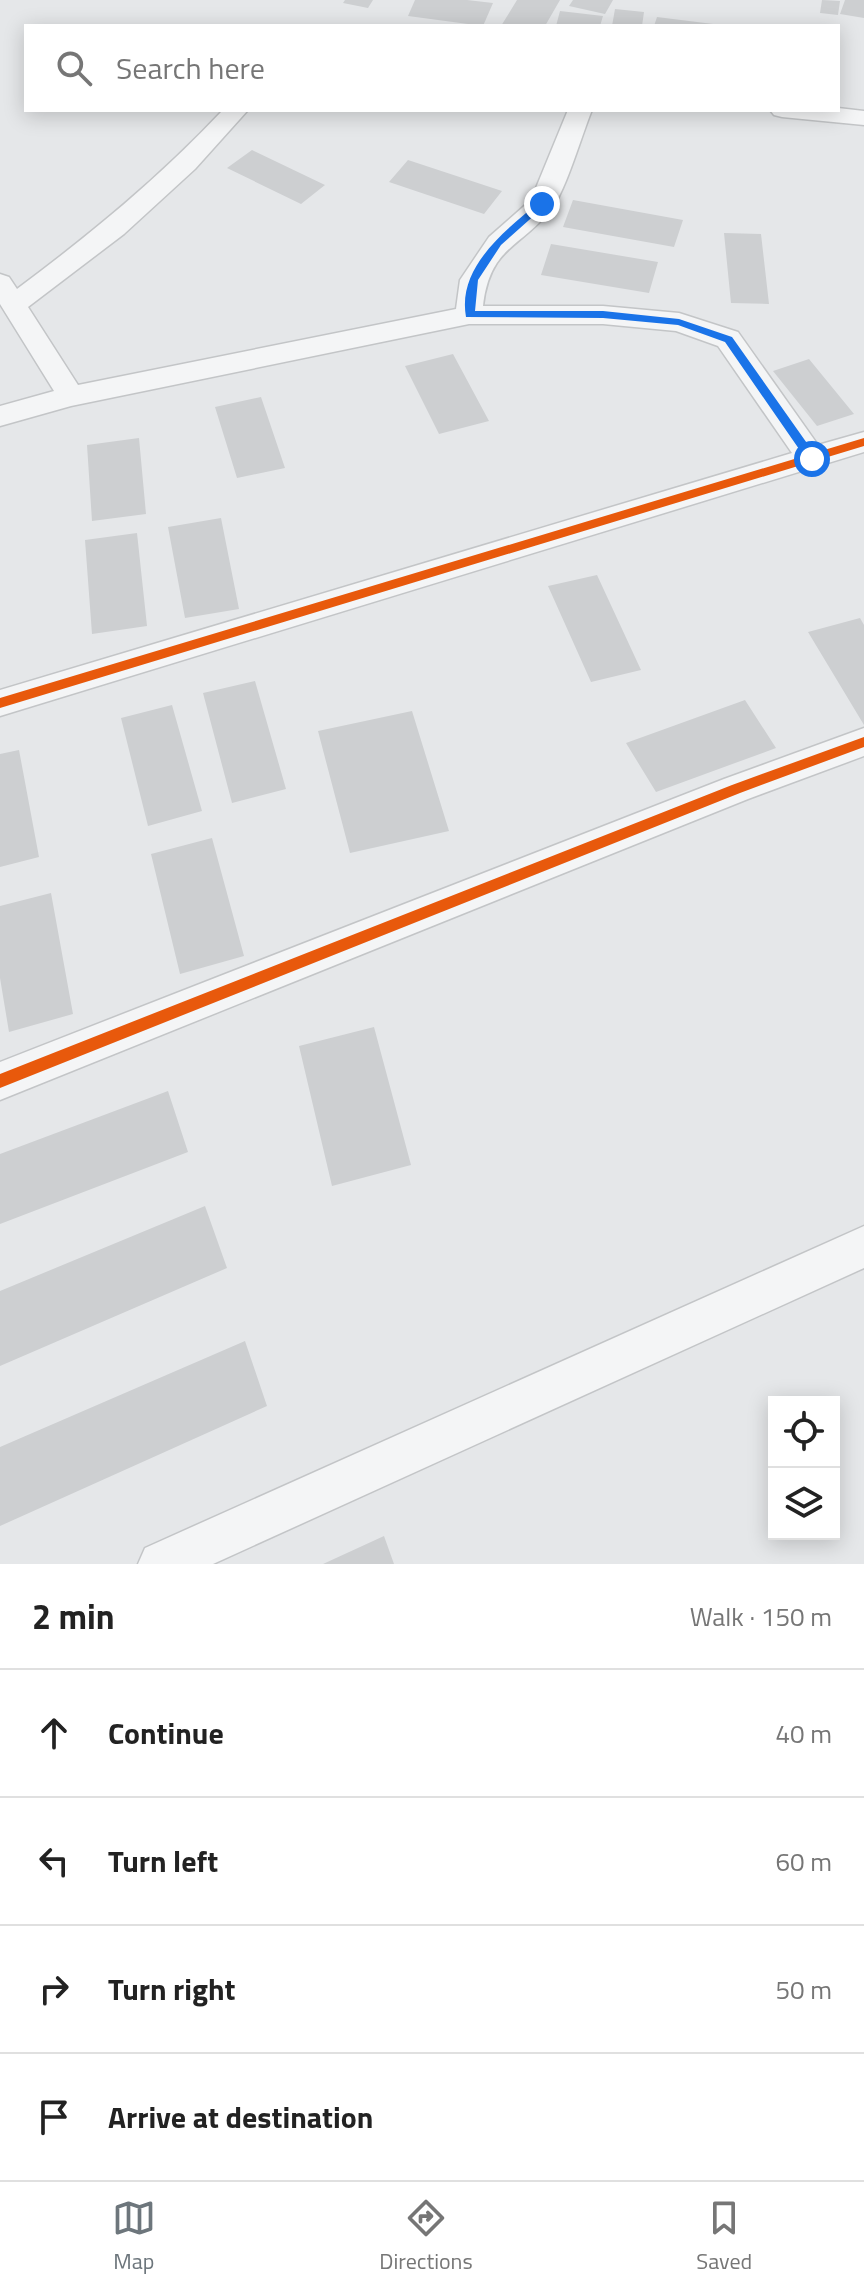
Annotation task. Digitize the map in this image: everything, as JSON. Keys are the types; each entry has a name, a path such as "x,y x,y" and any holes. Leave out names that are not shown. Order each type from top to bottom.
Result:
{"street":[{"path":"71,396 7,293 115,228 186,164 234,112"},
{"path":"469,315 473,280 498,243 542,204 579,112"},
{"path":"802,112 864,118"},
{"path":"0,416 71,396 469,315 618,316 679,322 728,339 812,459"},
{"path":"0,703 864,442"},
{"path":"0,1081 721,794 864,742"},
{"path":"161,1564 864,1247"}],"building":[{"path":"345,0 373,0 368,8 343,3"},
{"path":"415,0 493,3 484,24 408,16"},
{"path":"517,0 560,0 546,24 502,24"},
{"path":"573,0 613,0 605,14 569,6"},
{"path":"822,0 840,1 838,15 820,13"},
{"path":"845,0 864,0 864,18 840,14"},
{"path":"615,9 644,12 642,24 612,24"},
{"path":"560,11 603,16 601,24 557,24"},
{"path":"657,17 713,24 655,24"},
{"path":"252,150 325,185 301,204 227,168"},
{"path":"408,160 502,191 484,214 389,182"},
{"path":"573,200 683,220 674,247 563,227"},
{"path":"724,233 761,234 769,304 731,303"},
{"path":"551,244 658,262 649,293 541,275"},
{"path":"453,354 489,421 439,434 405,366"},
{"path":"809,359 854,414 817,426 773,371"},
{"path":"261,397 285,468 237,478 215,407"},
{"path":"139,438 146,514 92,521 87,445"},
{"path":"221,518 239,609 185,618 168,527"},
{"path":"137,533 147,626 92,634 85,540"},
{"path":"597,575 641,670 591,682 548,586"},
{"path":"860,618 864,625 864,725 808,632"},
{"path":"255,681 286,789 232,803 203,693"},
{"path":"745,700 776,748 656,792 626,743"},
{"path":"172,705 202,811 148,826 121,718"},
{"path":"412,711 449,831 350,853 318,731"},
{"path":"19,750 39,857 0,867 0,754"},
{"path":"212,838 244,956 180,974 151,854"},
{"path":"51,893 73,1014 9,1032 0,978 0,906"},
{"path":"374,1027 411,1165 332,1186 299,1046"},
{"path":"168,1091 188,1152 0,1224 0,1154"},
{"path":"205,1206 227,1268 0,1366 0,1291"},
{"path":"245,1341 267,1406 0,1526 0,1447"},
{"path":"384,1536 394,1564 323,1564"}],"cycle path":[{"path":"0,703 864,442"},
{"path":"0,1081 736,789 864,742"}],"route":[{"path":"542,204 498,243 473,280 469,315 603,315 679,322 728,339 812,459"}]}
